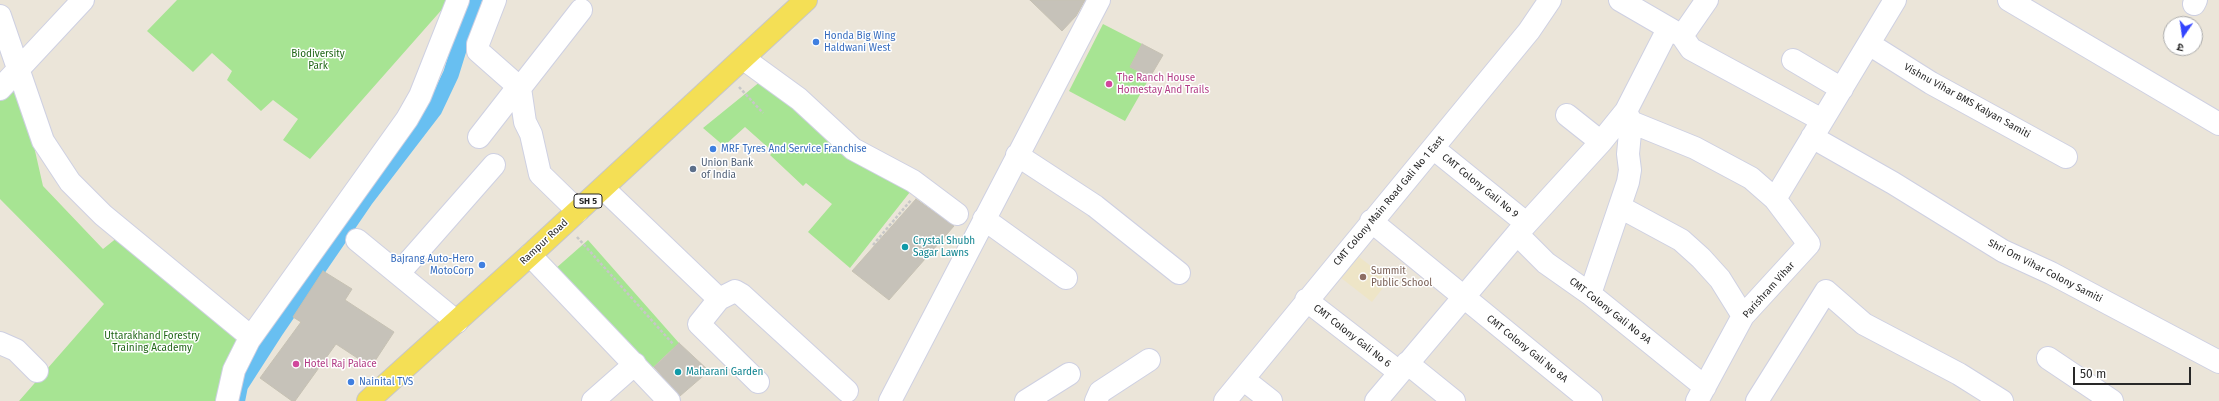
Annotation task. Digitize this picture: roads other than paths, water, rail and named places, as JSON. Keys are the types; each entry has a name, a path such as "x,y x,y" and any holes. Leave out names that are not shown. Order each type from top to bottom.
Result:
{"main road":[{"name":"Rampur Road","path":"368,401 530,256 602,188 744,60 806,0"}],"street":[{"path":"0,89 83,0"},
{"path":"227,401 234,370 251,337 407,119 420,96 458,0"},
{"path":"495,0 478,51 518,88 525,122 531,134 540,174 572,217"},
{"path":"890,401 1022,158 1099,0"},
{"name":"CMT Colony Main Road Gali No 1 East","path":"1225,401 1306,300 1433,148 1528,31 1550,0"},
{"name":"Shri Om Vihar Colony Samiti","path":"1620,0 1675,33 1691,49 1818,128 1893,183 2002,251 2051,273 2219,362"},
{"path":"1376,401 1521,228 1601,142 1629,116 1675,33 1707,0"},
{"path":"1629,116 1736,169 1767,190 1775,200 1895,0"},
{"path":"2009,0 2219,124"},
{"path":"479,137 581,10"},
{"path":"0,16 43,141 70,182 103,215 251,337"},
{"name":"Vishnu Vihar BMS Kalyan Samiti","path":"1869,44 1931,83 2066,157"},
{"path":"744,60 799,99 853,149 921,188 957,214"},
{"path":"1793,60 1842,89"},
{"path":"1567,115 1601,142"},
{"path":"1590,294 1628,182 1630,170 1628,154 1629,116"},
{"name":"CMT Colony Gali No 9","path":"1433,148 1521,228"},
{"path":"1022,158 1095,206 1179,273"},
{"path":"399,272 494,165"},
{"path":"602,188 719,299"},
{"name":"Parishram Vihar","path":"1701,394 1743,316 1809,244 1775,200"},
{"path":"1620,207 1681,240 1701,258 1720,279 1743,316"},
{"name":"CMT Colony Gali No 8A","path":"1371,221 1591,401"},
{"path":"988,222 1066,278"},
{"name":"CMT Colony Gali No 9A","path":"1521,228 1546,263 1590,294 1701,394"},
{"path":"357,240 399,272 457,322"},
{"path":"530,256 669,401"},
{"path":"758,382 699,324 719,299 735,291 742,295 847,391"},
{"path":"1757,401 1826,291 1864,324 1959,374 2002,401"},
{"name":"CMT Colony Gali No 6","path":"1306,300 1454,401"},
{"path":"0,343 16,350 37,371"},
{"path":"2048,358 2112,401"},
{"path":"1096,401 1100,392 1149,360"},
{"path":"594,401 635,364"},
{"path":"1026,401 1069,374"},
{"path":"1243,379 1271,401"}],"waterway":[{"path":"237,401 240,386 276,330 365,200 434,110 451,74 474,0"}],"place":[{"name":"Honda Big Wing Haldwani West","path":"816,42"},
{"name":"The Ranch House Homestay And Trails","path":"1109,84"},
{"name":"MRF Tyres And Service Franchise","path":"713,149"},
{"name":"Union Bank of India","path":"693,169"},
{"name":"Crystal Shubh Sagar Lawns","path":"905,247"},
{"name":"Bajrang Auto-Hero MotoCorp","path":"482,265"},
{"name":"Summit Public School","path":"1363,277"},
{"name":"Hotel Raj Palace","path":"296,364"},
{"name":"Maharani Garden","path":"678,372"},
{"name":"Nainital TVS","path":"351,382"}],"park label":[{"name":"Biodiversity Park","path":"318,60"},
{"name":"Uttarakhand Forestry Training Academy","path":"152,342"}]}
